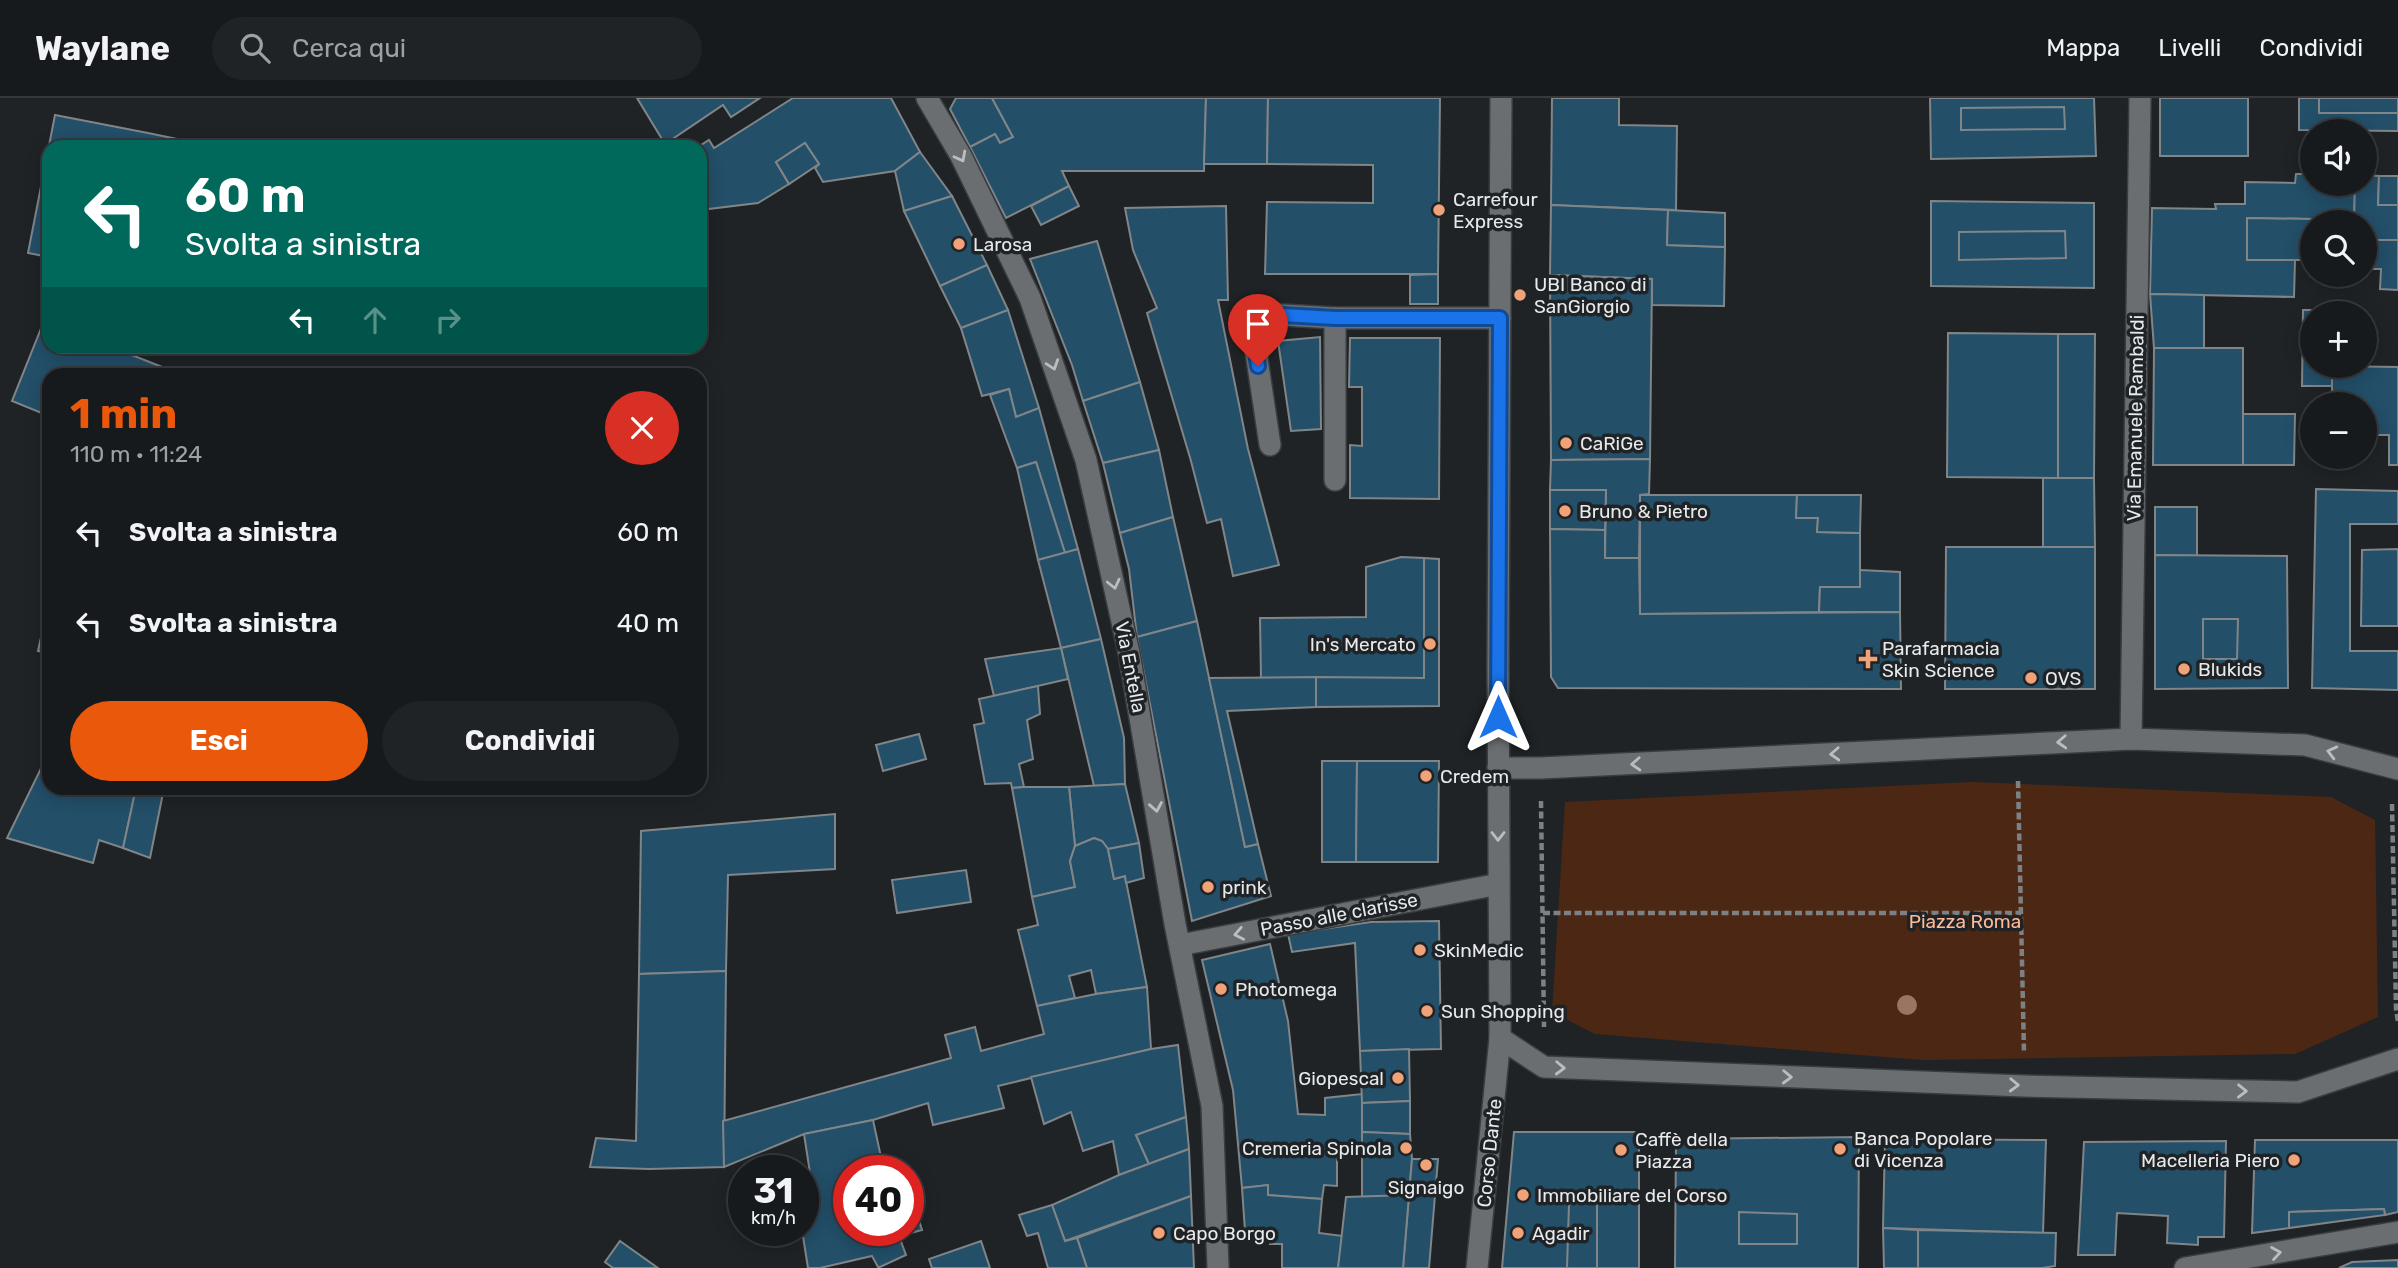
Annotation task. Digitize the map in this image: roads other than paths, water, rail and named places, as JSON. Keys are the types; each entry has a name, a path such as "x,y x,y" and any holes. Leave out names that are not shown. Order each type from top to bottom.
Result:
{"street":[{"name":"Via Entella","path":"927,98 961,156 1030,298 1086,460 1129,653 1180,945 1212,1106 1218,1268"},
{"path":"1501,98 1498,768 1500,1038 1544,1067 2024,1086 2298,1093 2398,1059"},
{"name":"Via Emanuele Rambaldi","path":"2131,739 2140,98"},
{"path":"1270,445 1250,313 1335,318 1500,318"},
{"path":"1335,318 1335,480"},
{"path":"1498,768 2131,739 2305,746 2398,769"},
{"name":"Passo alle clarisse","path":"1180,945 1499,884"},
{"name":"Corso Dante","path":"1477,1268 1500,1038"},
{"path":"2185,1268 2398,1232"}],"place":[{"name":"Carrefour Express","path":"1439,210"},
{"name":"Larosa","path":"959,244"},
{"name":"UBI Banco di SanGiorgio","path":"1520,295"},
{"name":"CaRiGe","path":"1566,443"},
{"name":"Bruno & Pietro","path":"1565,511"},
{"name":"In's Mercato","path":"1430,644"},
{"name":"Parafarmacia Skin Science","path":"1868,659"},
{"name":"Blukids","path":"2184,669"},
{"name":"OVS","path":"2031,678"},
{"name":"Credem","path":"1426,776"},
{"name":"prink","path":"1208,887"},
{"name":"SkinMedic","path":"1420,950"},
{"name":"Photomega","path":"1221,989"},
{"name":"Sun Shopping","path":"1427,1011"},
{"name":"Giopescal","path":"1398,1078"},
{"name":"Cremeria Spinola","path":"1406,1148"},
{"name":"Banca Popolare di Vicenza","path":"1840,1149"},
{"name":"Caffè della Piazza","path":"1621,1150"},
{"name":"Macelleria Piero","path":"2294,1160"},
{"name":"Signaigo","path":"1426,1165"},
{"name":"Immobiliare del Corso","path":"1523,1195"},
{"name":"Capo Borgo","path":"1159,1233"},
{"name":"Agadir","path":"1518,1233"}],"park label":[{"name":"Piazza Roma","path":"1965,921"}]}
